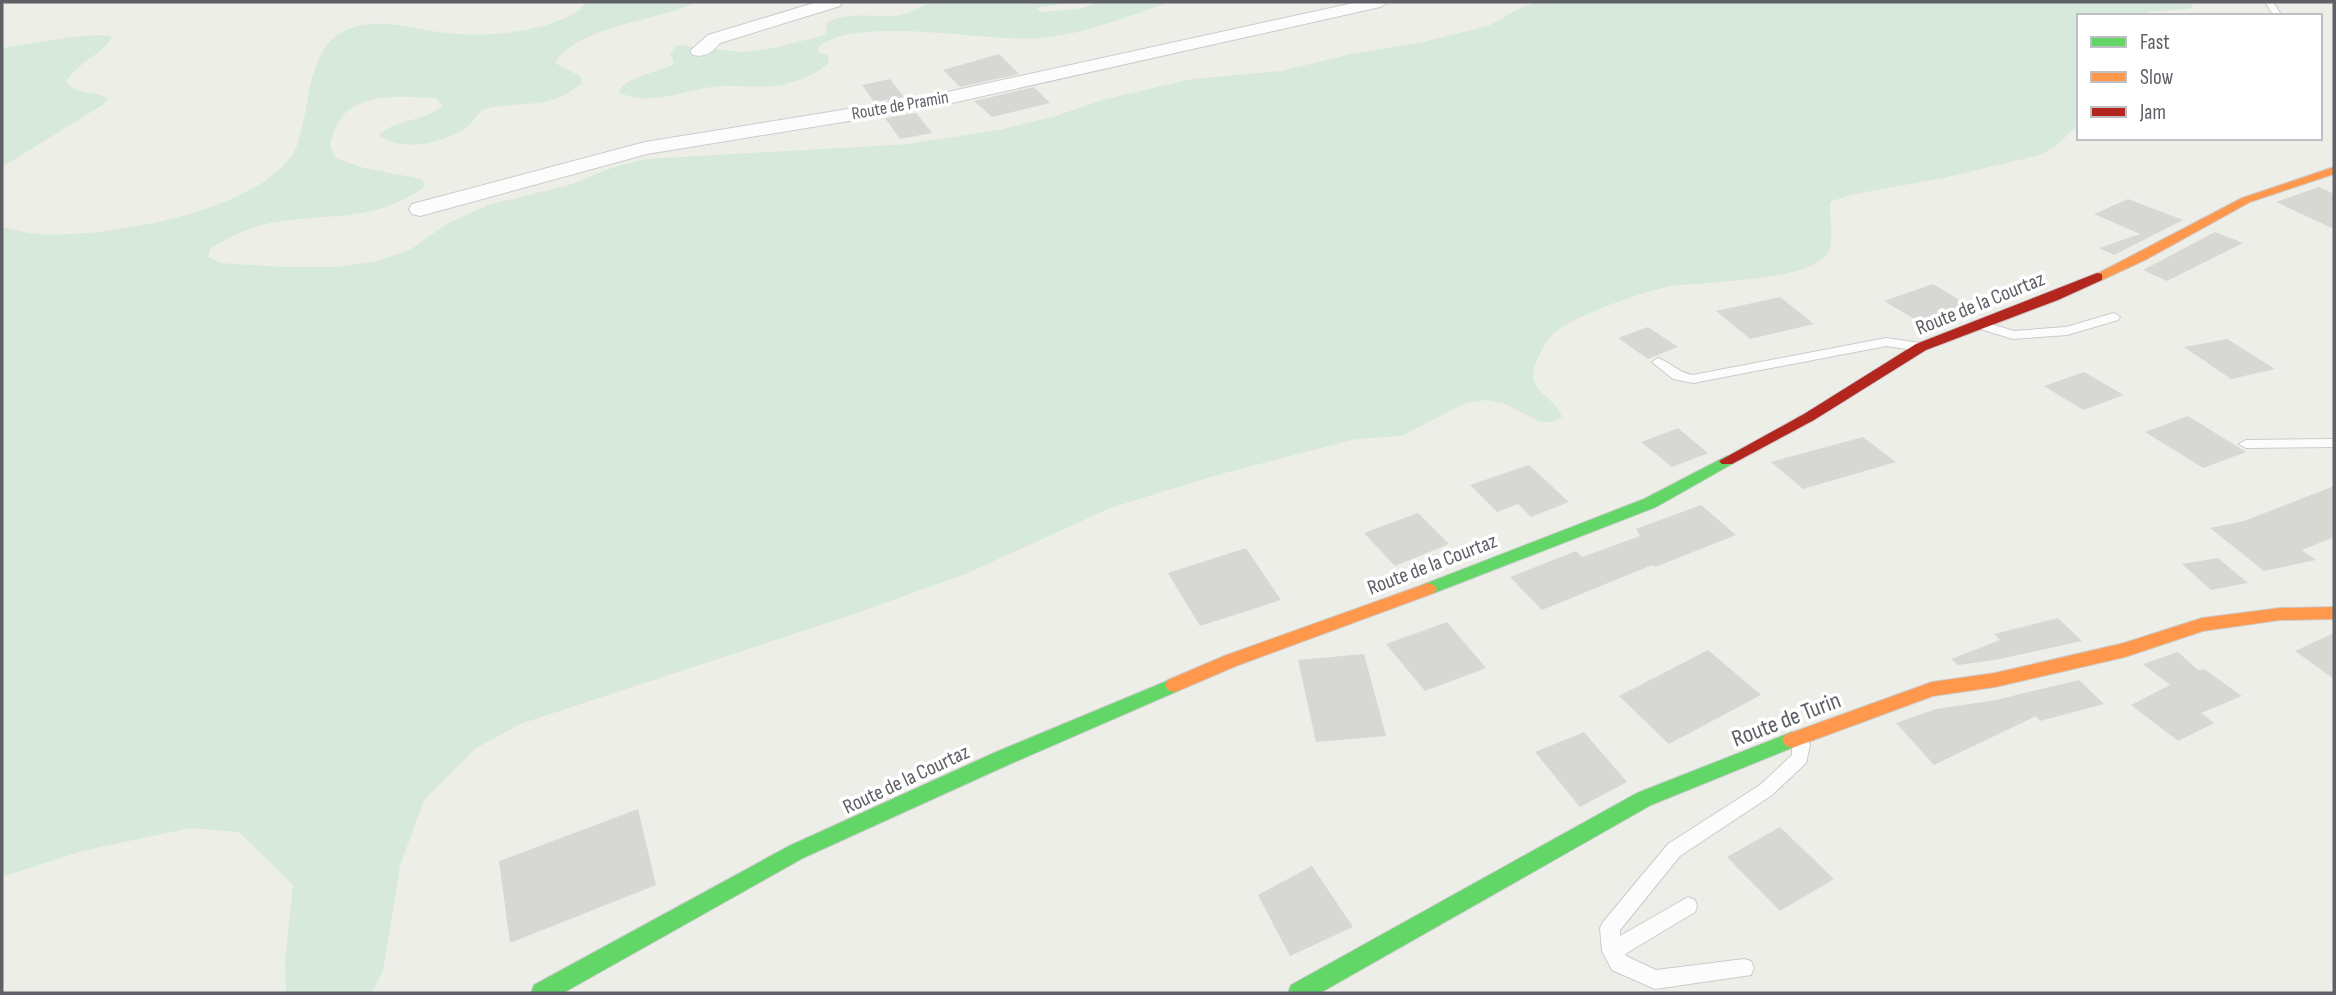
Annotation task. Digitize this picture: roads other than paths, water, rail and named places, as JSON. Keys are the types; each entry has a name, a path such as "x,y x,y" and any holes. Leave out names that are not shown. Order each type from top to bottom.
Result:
{"street":[{"path":"699,51 714,39 834,2"},
{"name":"Route de Pramin","path":"420,209 645,148 934,101 1380,2"},
{"name":"Route de la Courtaz","path":"542,993 796,852 1003,758 1230,661 1401,600 1650,503 1684,487 1809,416 1921,347 2053,297 2143,256 2246,200 2334,170"},
{"name":"Route de Turin","path":"1299,993 1644,799 1797,738 1932,689 1995,680 2125,650 2202,625 2280,614 2334,613"}],"lane":[{"path":"1981,325 2013,335 2067,331 2114,317"},
{"path":"1658,362 1677,376 1693,379 1886,342 1921,347"},
{"path":"2246,443 2334,443"},
{"path":"1744,968 1655,980 1619,963 1612,951 1610,929 1674,850 1766,790 1800,758 1801,745 1797,738"},
{"path":"1612,951 1688,906"}]}
